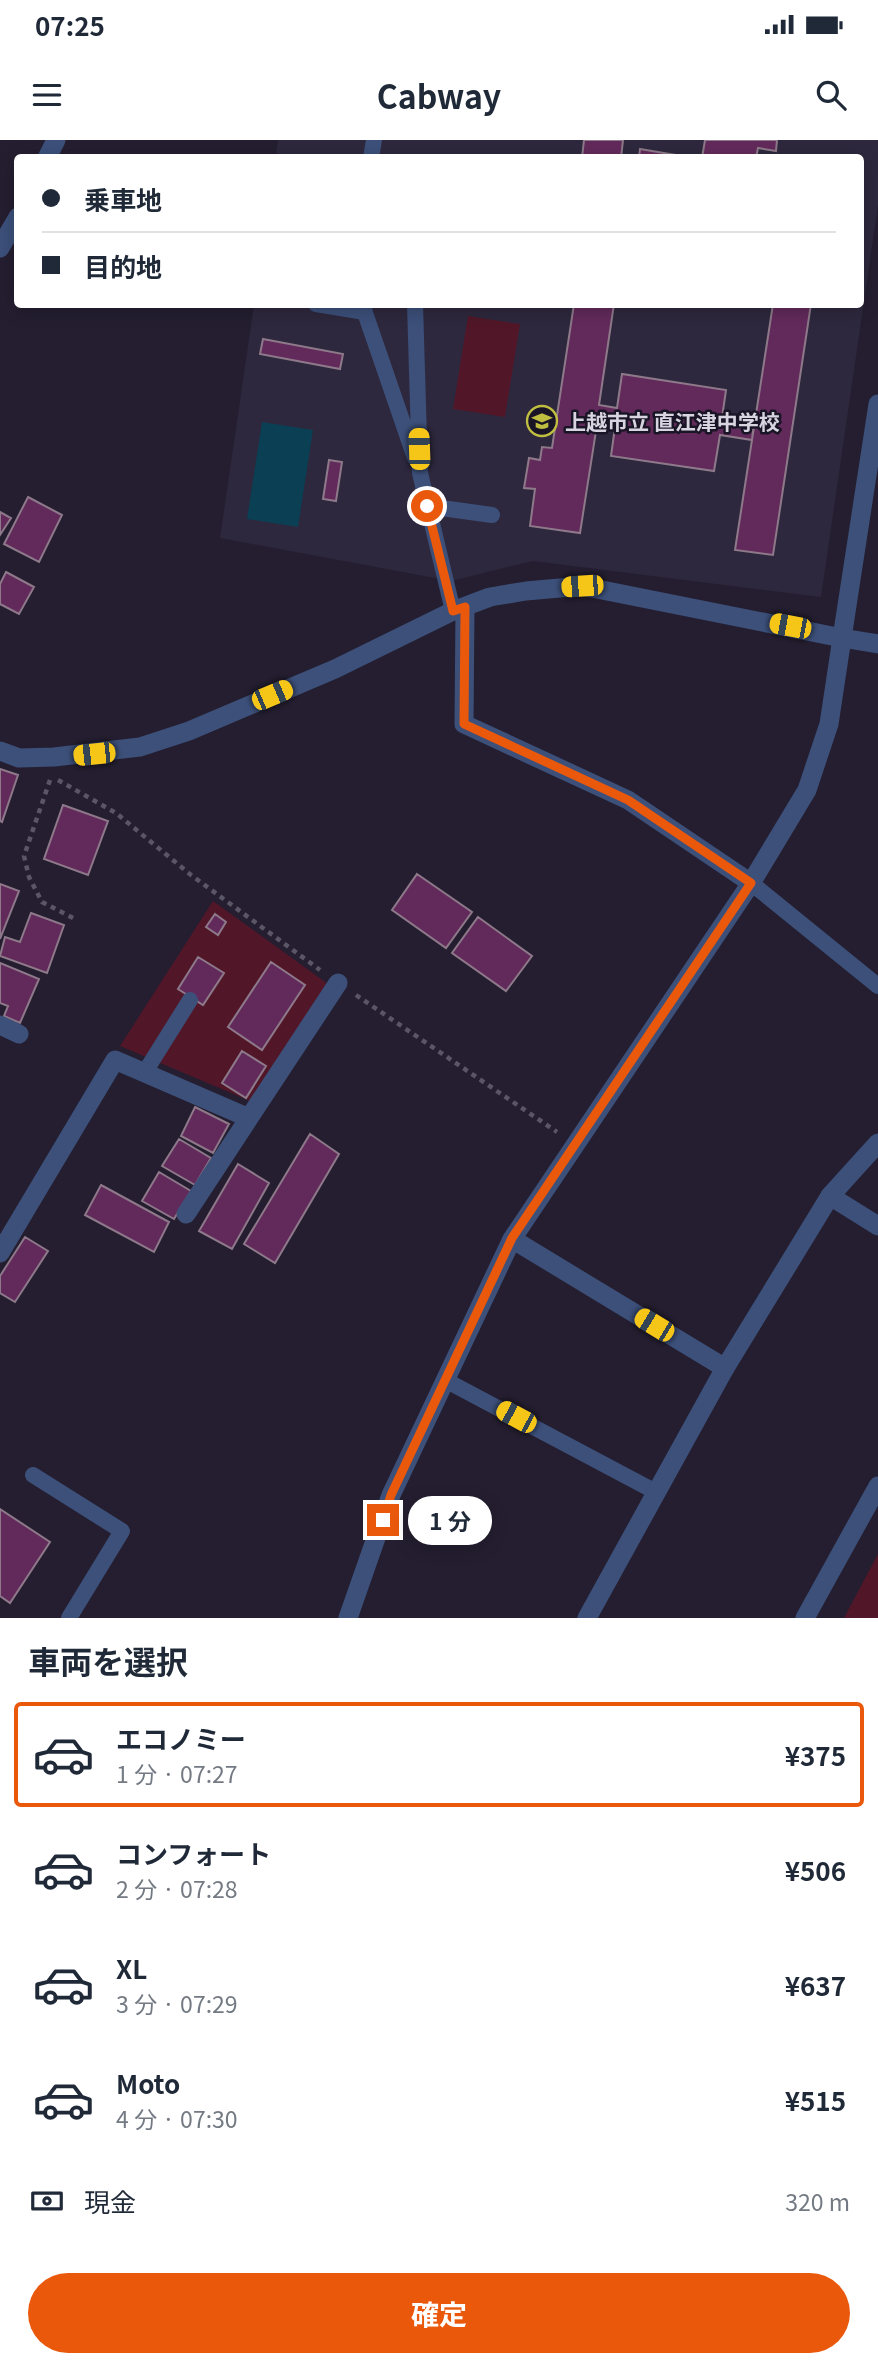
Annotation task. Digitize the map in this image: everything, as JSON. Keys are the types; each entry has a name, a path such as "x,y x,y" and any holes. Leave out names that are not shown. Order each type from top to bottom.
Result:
{"street":[{"path":"0,248 14,224"},
{"path":"348,1618 391,1495 512,1238 751,883 807,790 829,724 878,404"},
{"path":"0,751 19,758 54,757 140,747 189,730 335,669 459,609 502,595 582,586 878,644"},
{"path":"459,609 464,724 628,800 751,883"},
{"path":"186,1214 338,983"},
{"path":"0,1025 19,1034"},
{"path":"0,1253 116,1060 248,1118"},
{"path":"587,1618 724,1368 830,1196 878,1143"},
{"path":"830,1196 878,1226"},
{"path":"512,1238 724,1368"},
{"path":"805,1618 878,1486"}],"lane":[{"path":"363,308 420,473 427,506 459,609"},
{"path":"415,308 420,473"},
{"path":"427,506 492,515"},
{"path":"751,883 878,986"},
{"path":"145,1072 190,1000"},
{"path":"445,1380 656,1492"},
{"path":"33,1475 121,1531 69,1618"}],"path":[{"path":"77,920 42,902 29,877 24,856 51,776 116,813 191,875 338,983 575,1144"}],"shaded area":[{"name":"上越市立 直江津中学校","path":"278,140 878,140 878,205 864,301 864,154 276,154"},
{"name":"上越市立 直江津中学校","path":"254,308 863,308 821,597 533,561 451,581 220,538"},
{"path":"468,316 520,324 505,417 453,409"},
{"path":"213,901 328,984 250,1101 120,1046"},
{"path":"878,1554 878,1618 844,1618"}],"water":[{"path":"262,422 313,430 298,527 247,519"}],"building":[{"path":"584,140 623,140 621,154 582,154"},
{"path":"705,140 777,140 776,151 758,148 757,154 703,154"},
{"path":"640,149 670,154 639,154"},
{"path":"573,308 613,308 599,405 617,408 622,374 726,390 721,425 753,430 752,440 720,435 714,471 611,456 616,420 598,418 580,533 530,526 535,489 524,488 529,458 540,460 542,447 552,448"},
{"path":"772,308 810,308 773,555 735,550"},
{"path":"263,339 343,354 340,369 260,354"},
{"path":"329,460 342,462 336,501 323,499"},
{"path":"28,497 62,515 39,562 4,544"},
{"path":"0,512 11,518 0,535"},
{"path":"6,572 34,587 19,614 0,604 0,584"},
{"path":"0,769 18,775 2,822 0,821"},
{"path":"63,805 108,821 88,875 44,859"},
{"path":"417,874 472,912 446,948 392,910"},
{"path":"0,884 19,891 0,939"},
{"path":"31,913 64,925 47,973 0,956 5,937 20,942"},
{"path":"215,914 226,922 218,935 206,927"},
{"path":"478,917 532,956 506,991 452,953"},
{"path":"198,957 224,973 203,1005 178,989"},
{"path":"271,962 305,985 262,1050 228,1027"},
{"path":"0,963 39,979 20,1023 4,1016 8,1006 0,1003"},
{"path":"242,1051 266,1066 246,1098 222,1083"},
{"path":"195,1107 229,1124 213,1153 181,1136"},
{"path":"310,1134 339,1154 275,1263 244,1244"},
{"path":"179,1139 211,1158 195,1185 162,1166"},
{"path":"238,1164 269,1183 232,1249 199,1231"},
{"path":"159,1172 191,1191 174,1219 142,1201"},
{"path":"101,1185 169,1222 154,1252 85,1215"},
{"path":"25,1237 48,1251 15,1302 0,1293 0,1276"},
{"path":"0,1509 50,1542 10,1603 0,1596"}],"place":[{"name":"上越市立 直江津中学校","path":"542,421"}],"route":[{"path":"383,1520 391,1495 512,1238 751,883 628,800 464,724 465,607 453,611 427,506"}]}
